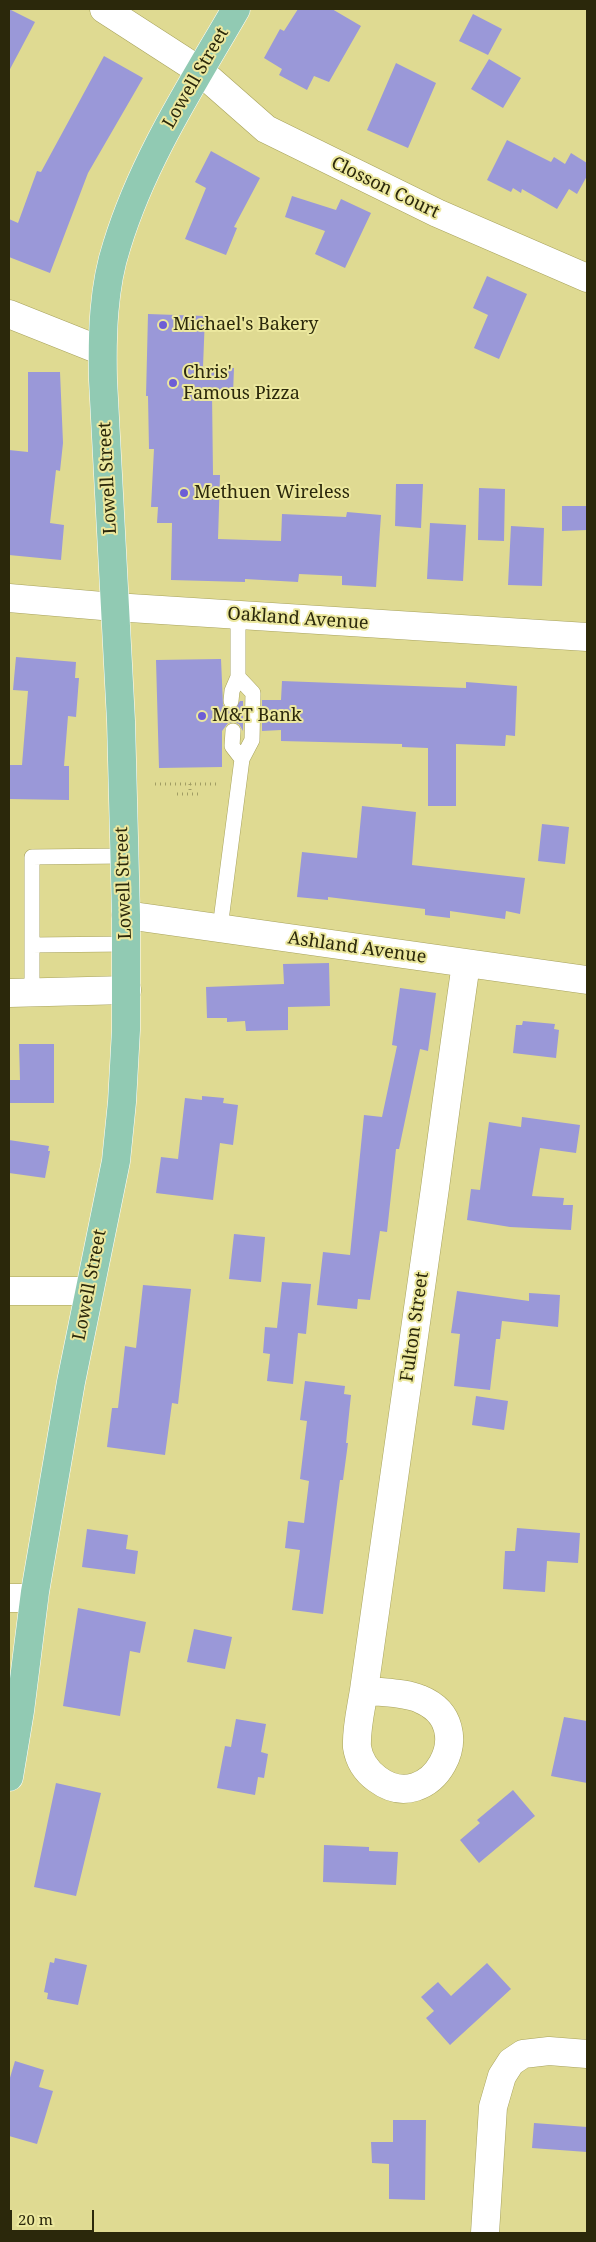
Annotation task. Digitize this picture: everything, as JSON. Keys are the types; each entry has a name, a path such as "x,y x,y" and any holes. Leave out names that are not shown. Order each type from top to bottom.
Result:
{"main road":[{"name":"Lowell Street","path":"9,1777 20,1711 22,1598 116,1161 122,1102 127,990 126,915 121,721 102,351 108,288 116,246 160,140 236,9"}],"street":[{"name":"Closson Court","path":"104,9 200,71 266,129 437,213 587,278"},
{"path":"9,314 102,351"},
{"name":"Oakland Avenue","path":"9,598 114,607 587,637"},
{"name":"Ashland Avenue","path":"126,915 587,980"},
{"name":"Fulton Street","path":"364,1690 466,964"},
{"path":"20,993 127,990"},
{"path":"9,1291 89,1291"},
{"path":"485,2233 493,2107 502,2076 511,2062 523,2054 549,2051 587,2054"}],"lane":[{"path":"231,701 232,692 238,677 238,615"},
{"path":"220,928 242,759 252,740 253,692 238,677"},
{"path":"233,731 232,746 242,759"},
{"path":"20,993 32,945 32,857 123,856"},
{"path":"32,945 126,944"}],"path":[{"path":"155,784 217,784"},
{"path":"190,784 190,794"},
{"path":"177,794 202,794"}],"building":[{"path":"9,9 35,22 9,71"},
{"path":"298,9 332,9 361,26 329,82 314,76 307,90 279,75 282,69 264,58 280,29 284,31"},
{"path":"473,14 502,29 488,55 459,41"},
{"path":"104,56 143,78 88,173 50,273 9,257 9,219 18,223 37,171 41,172"},
{"path":"489,59 521,78 503,108 471,89"},
{"path":"396,63 436,83 408,148 367,130"},
{"path":"507,140 551,162 554,157 565,164 571,153 587,163 587,176 577,194 569,189 557,209 522,189 521,193 513,188 511,192 487,180"},
{"path":"211,151 260,178 234,227 237,228 226,255 185,239 206,188 195,182"},
{"path":"292,196 336,210 341,199 371,213 345,268 315,254 325,231 285,217"},
{"path":"487,276 527,294 499,359 474,348 488,315 473,308"},
{"path":"148,314 205,316 203,367 234,368 233,394 212,393 213,475 220,475 218,539 281,541 282,514 346,517 347,512 381,515 376,587 342,585 342,576 299,574 298,582 245,579 245,582 171,580 172,523 157,523 158,507 151,507 154,449 149,449 148,396 146,396"},
{"path":"28,372 60,372 63,443 60,471 56,470 50,523 64,525 61,560 9,555 9,450 28,452"},
{"path":"396,484 423,484 421,528 395,526"},
{"path":"479,488 505,489 504,541 478,540"},
{"path":"562,506 587,506 587,530 562,531"},
{"path":"430,523 466,525 463,581 427,579"},
{"path":"511,526 544,528 542,586 508,585"},
{"path":"16,657 76,662 75,678 79,678 76,717 68,716 64,766 69,766 69,800 9,799 9,765 22,765 28,691 13,690"},
{"name":"M&T Bank","path":"221,659 223,705 230,710 234,710 240,701 243,701 243,731 239,724 233,722 228,723 222,731 222,767 159,768 156,660"},
{"path":"282,681 466,688 466,682 517,686 515,736 506,735 505,746 456,744 456,806 428,806 428,748 402,747 402,744 281,741 281,730 262,731 262,700 281,700"},
{"path":"362,806 416,812 412,865 525,878 520,914 506,911 505,919 450,911 450,918 425,915 425,909 328,897 328,900 297,897 302,852 357,858"},
{"path":"542,824 569,827 565,864 538,861"},
{"path":"329,963 330,1006 288,1007 288,1030 246,1031 245,1021 227,1022 227,1018 207,1018 206,987 284,984 283,964"},
{"path":"400,988 436,993 428,1051 420,1049 399,1149 396,1149 387,1232 380,1231 370,1300 358,1299 357,1309 317,1305 323,1252 350,1255 364,1115 382,1117 397,1046 392,1045"},
{"path":"523,1021 555,1024 554,1029 559,1030 556,1058 513,1053 516,1025 522,1025"},
{"path":"19,1044 54,1044 54,1103 9,1103 9,1080 20,1080"},
{"path":"202,1096 224,1098 223,1103 238,1105 233,1145 220,1143 213,1200 156,1193 161,1157 178,1159 185,1098 202,1100"},
{"path":"522,1117 580,1125 576,1153 540,1148 532,1196 564,1198 563,1205 573,1205 571,1230 510,1227 467,1220 471,1189 480,1190 489,1122 521,1127"},
{"path":"9,1140 49,1146 48,1151 50,1151 45,1178 9,1173"},
{"path":"234,1234 265,1237 261,1282 229,1279"},
{"path":"282,1282 311,1284 306,1334 298,1333 293,1384 267,1381 270,1354 263,1353 265,1327 277,1328"},
{"path":"143,1285 191,1289 178,1404 172,1403 165,1455 107,1447 112,1408 118,1408 125,1346 136,1348"},
{"path":"457,1291 529,1301 529,1293 560,1295 558,1327 502,1321 500,1339 496,1339 490,1390 454,1386 460,1334 451,1333"},
{"path":"305,1381 345,1386 344,1394 351,1395 346,1443 348,1443 343,1480 340,1480 323,1614 292,1610 300,1550 285,1548 288,1521 304,1523 309,1481 300,1479 307,1421 300,1420"},
{"path":"476,1396 508,1401 504,1430 472,1425"},
{"path":"517,1528 580,1533 578,1563 547,1561 545,1592 503,1589 505,1551 515,1551"},
{"path":"87,1529 128,1535 126,1549 138,1551 135,1574 82,1567"},
{"path":"78,1608 146,1622 140,1653 130,1651 120,1716 63,1706"},
{"path":"194,1629 232,1637 225,1669 187,1662"},
{"path":"564,1717 587,1721 587,1783 551,1776"},
{"path":"236,1719 266,1724 261,1752 268,1754 264,1778 258,1777 255,1795 217,1788 225,1746 231,1747"},
{"path":"56,1783 101,1793 76,1896 34,1887"},
{"path":"513,1790 535,1816 479,1863 460,1840 480,1823 477,1820"},
{"path":"324,1845 369,1847 369,1851 398,1852 396,1885 323,1882"},
{"path":"55,1958 87,1965 78,2005 47,1999 48,1993 44,1992 50,1962 54,1963"},
{"path":"487,1963 511,1989 450,2045 426,2018 434,2011 421,1997 438,1982 451,1996"},
{"path":"15,2061 44,2070 39,2087 53,2091 37,2144 9,2136 9,2081"},
{"path":"393,2120 426,2120 425,2200 389,2199 389,2164 372,2163 371,2142 393,2142"},
{"path":"534,2123 587,2127 587,2152 532,2148"}],"place":[{"name":"Michael's Bakery","path":"163,325"},
{"name":"Chris' Famous Pizza","path":"173,383"},
{"name":"Methuen Wireless","path":"184,493"},
{"name":"M&T Bank","path":"202,716"}]}
